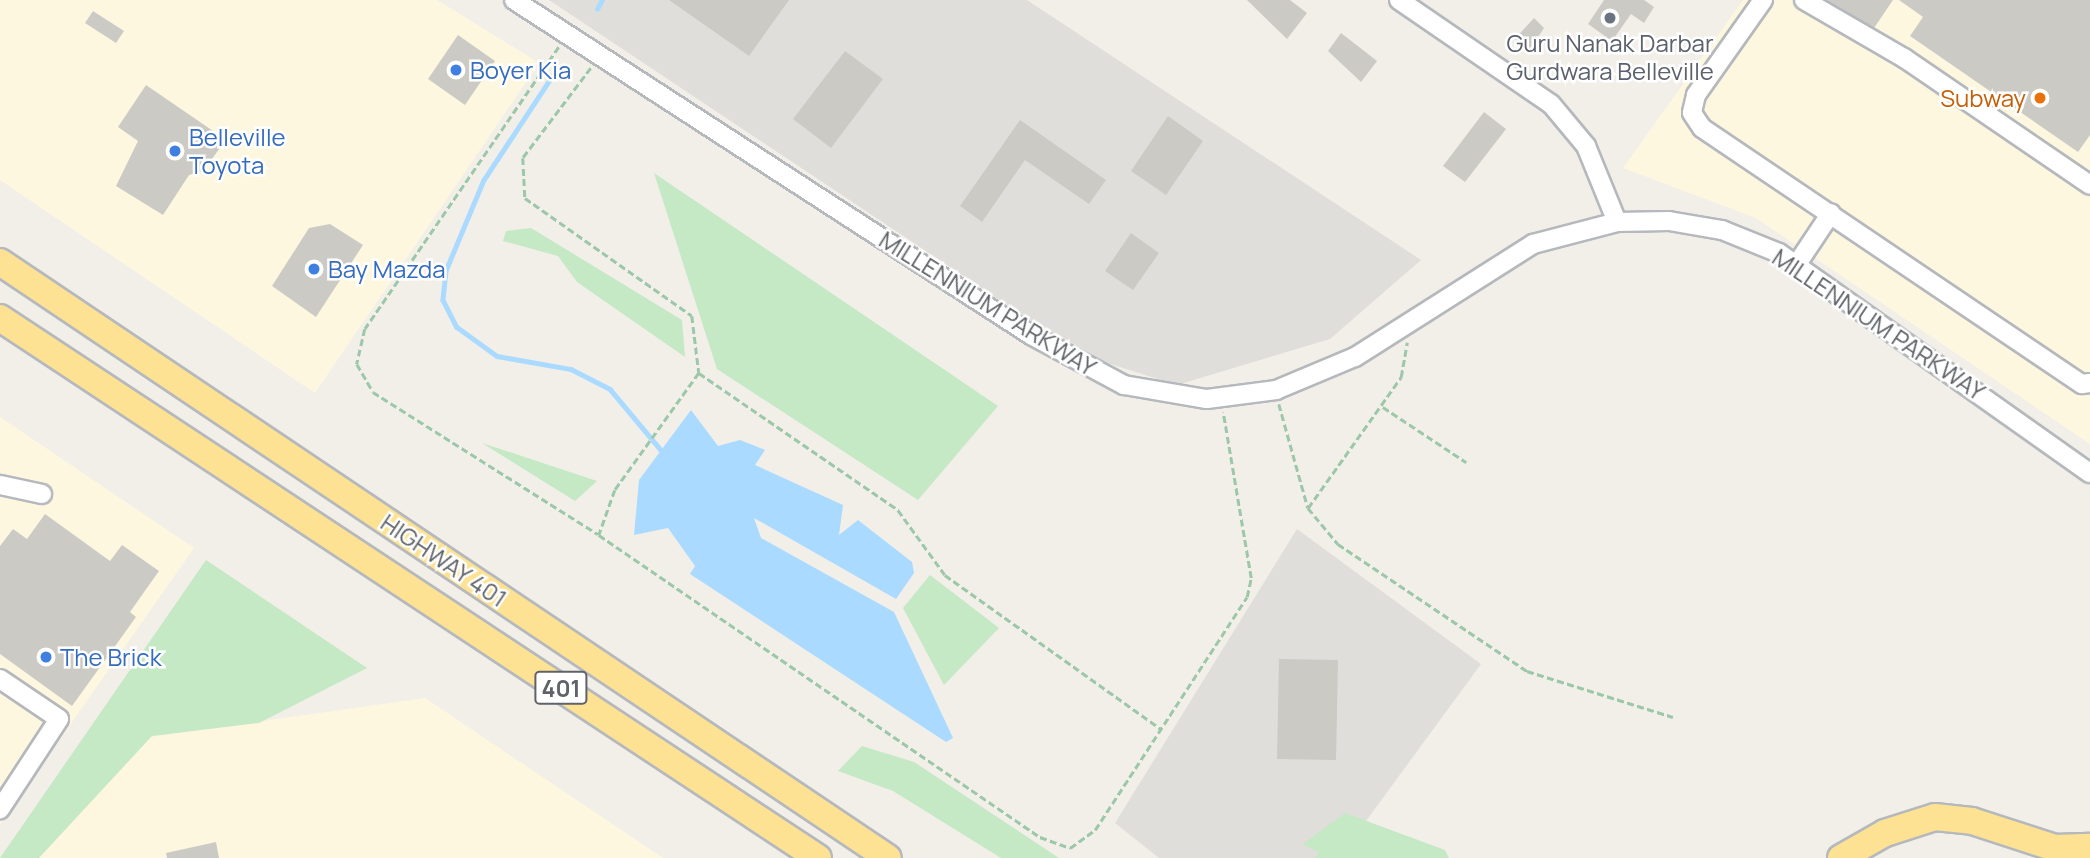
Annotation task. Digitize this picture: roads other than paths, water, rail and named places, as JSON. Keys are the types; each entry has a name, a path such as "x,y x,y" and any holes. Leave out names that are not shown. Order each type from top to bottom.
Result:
{"highway":[{"name":"HIGHWAY 401","path":"0,262 888,858"},
{"name":"HIGHWAY 401","path":"0,318 818,858"},
{"path":"1841,858 1885,833 1935,817 1997,830 2055,848 2090,847"},
{"path":"1997,830 2021,858"}],"street":[{"name":"MILLENNIUM PARKWAY","path":"514,0 568,32 1076,362 1124,385 1221,398 1276,390 1343,363 1410,322 1507,256 1554,236 1617,222 1722,230 1797,264 2088,467"},
{"path":"1399,0 1551,104 1586,146 1617,222"},
{"path":"1763,0 1696,95 1692,113 1702,128 2082,384 2090,383"},
{"path":"1804,0 1904,58 2090,185"},
{"path":"1797,264 1831,213"},
{"path":"0,485 42,494"},
{"path":"0,679 59,719 0,809"}],"water":[{"path":"691,410 718,446 740,440 765,450 755,465 843,505 839,535 858,520 912,562 914,573 896,599 754,518 761,538 894,612 953,738 946,742 690,574 695,566 668,528 634,535 639,480"}],"waterway":[{"path":"597,9 602,0"},
{"path":"554,74 484,180 446,271 443,300 457,327 497,356 571,369 610,389 661,450"}],"place":[{"name":"Guru Nanak Darbar Gurdwara Belleville","path":"1610,18"},
{"name":"Boyer Kia","path":"456,70"},
{"name":"Subway","path":"2040,98"},
{"name":"Belleville Toyota","path":"175,151"},
{"name":"Bay Mazda","path":"314,269"},
{"name":"The Brick","path":"46,657"}]}
